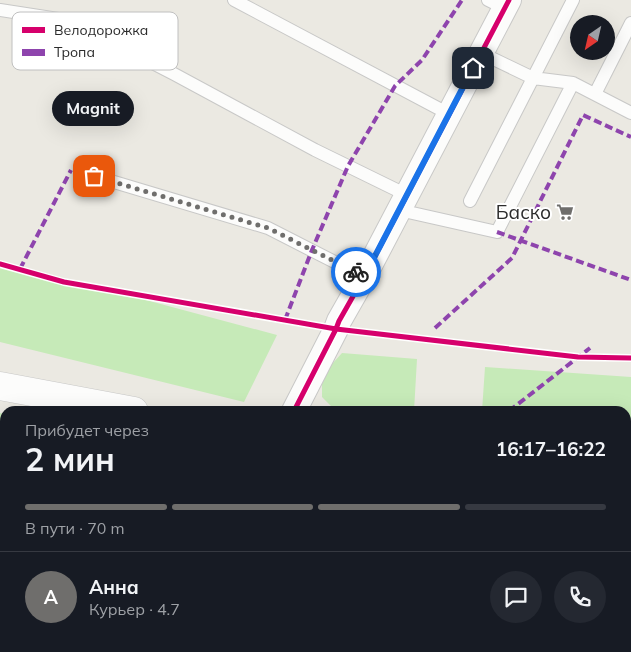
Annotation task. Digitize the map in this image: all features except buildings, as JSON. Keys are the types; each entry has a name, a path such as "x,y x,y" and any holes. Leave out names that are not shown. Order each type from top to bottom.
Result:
{"main road":[{"path":"0,386 107,406"}],"street":[{"path":"297,406 339,321 481,53 500,3"}],"lane":[{"path":"234,0 449,114"},
{"path":"470,201 573,0"},
{"path":"0,10 13,12"},
{"path":"595,94 631,23"},
{"path":"481,53 533,78 573,83 631,114"},
{"path":"166,70 315,150 403,202 497,232 573,83"},
{"path":"94,176 268,228 364,277"}],"green space":[{"path":"0,261 277,335 244,402 0,342"},
{"path":"342,353 417,359 414,406 331,406 322,397 322,379"},
{"path":"485,367 631,377 631,406 482,406"}],"marked path":[{"path":"285,320 312,250 348,166 395,86 422,60 462,0"},
{"path":"435,328 512,258 583,115 631,137"},
{"path":"20,269 71,170"},
{"path":"497,232 631,280"},
{"path":"515,406 590,348"}],"cycle path":[{"path":"297,406 339,321 364,277 509,0"},
{"path":"0,264 64,282 336,329 578,357 631,358"}],"way so far":[{"path":"94,176 268,228 356,272"}],"place":[{"name":"Magnit","path":"94,176"},
{"name":"Баско","path":"565,212"}],"route":[{"path":"356,272 364,277 473,68"}]}
